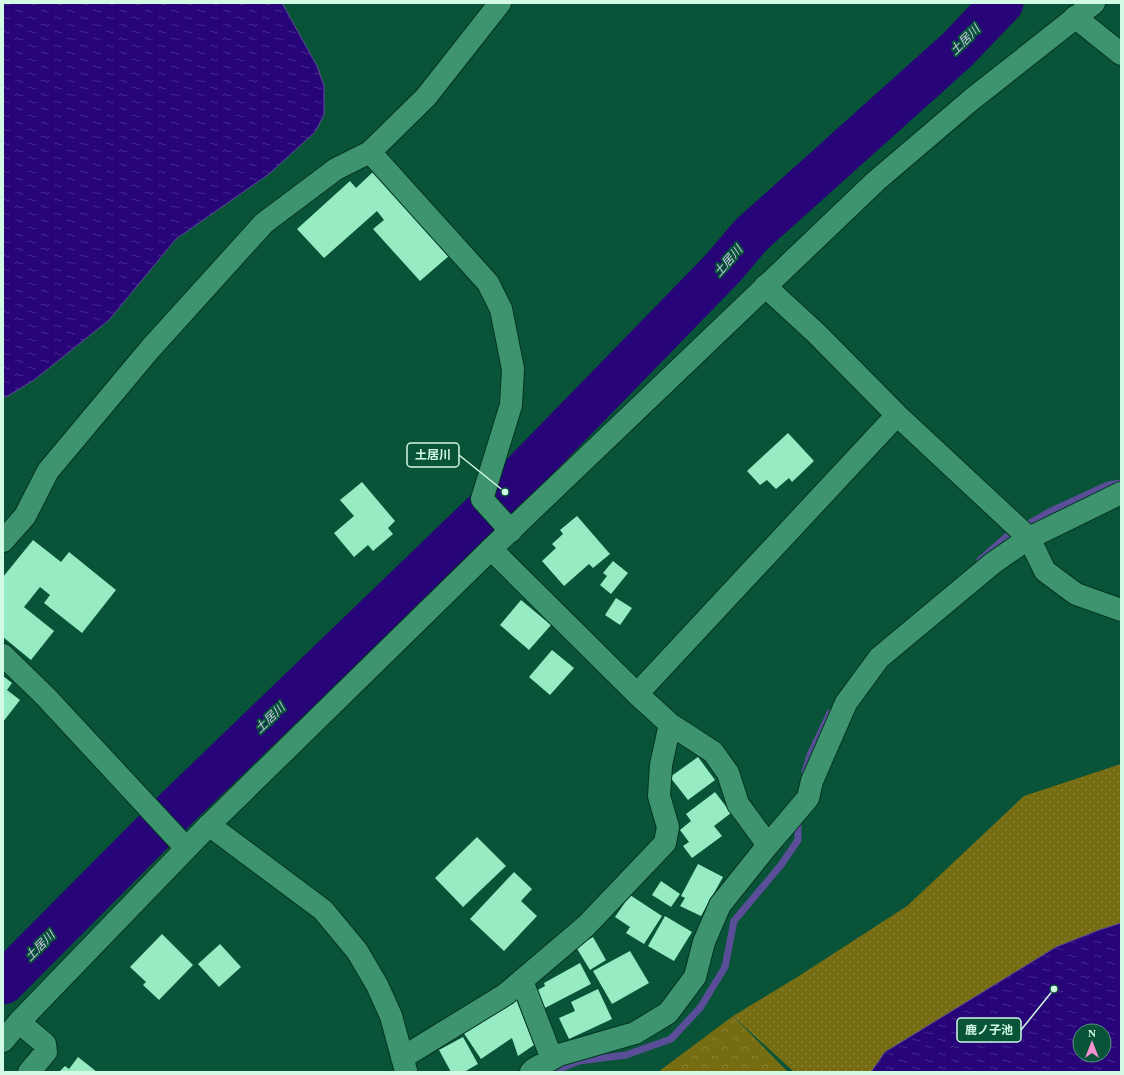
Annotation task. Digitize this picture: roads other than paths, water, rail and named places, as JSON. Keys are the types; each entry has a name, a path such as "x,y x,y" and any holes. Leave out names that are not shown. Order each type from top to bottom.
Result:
{"street":[{"path":"3,541 26,516 48,471 150,349 264,223 336,169 370,152 426,97 500,3"},
{"path":"3,1041 179,842 209,825 491,550 506,526 876,181 971,100 1094,3"},
{"path":"1075,17 1121,54"},
{"path":"370,152 488,283 500,309 514,369 511,405 482,499 506,526"},
{"path":"765,286 816,333 898,415 1029,538 1045,571 1076,594 1121,610"},
{"path":"637,694 898,415"},
{"path":"531,1072 560,1055 635,1033 668,1014 695,977 704,942 720,905 808,798 812,781 846,703 879,658 993,563 1029,538 1121,493"},
{"path":"491,550 637,694 670,724 713,752 728,772 738,804 768,845"},
{"path":"3,655 46,697 179,842"},
{"path":"209,825 323,910 357,951 377,985 391,1016 404,1065 506,994 522,981 586,926 665,843 668,827 659,796 661,765 670,724"},
{"path":"522,981 552,1059"},
{"path":"19,1022 45,1044 46,1052 29,1072"}],"water":[{"path":"3,3 282,3 317,66 324,86 324,115 315,132 269,174 176,239 109,320 34,380 6,397 3,397"},
{"path":"1121,923 1121,1072 871,1072 885,1052 1056,947"}],"waterway":[{"name":"土居川","path":"3,983 179,806 505,492 723,268 751,235 957,50 1002,3"},
{"path":"980,560 1006,537 1049,512 1108,485 1121,483"},
{"path":"805,772 810,755 830,713"},
{"path":"552,1072 579,1061 626,1055 671,1039 700,1008 725,967 734,921 781,865 798,840 798,817"}],"place":[{"name":"土居川","path":"505,492"},
{"name":"鹿ノ子池","path":"1054,989"}]}
